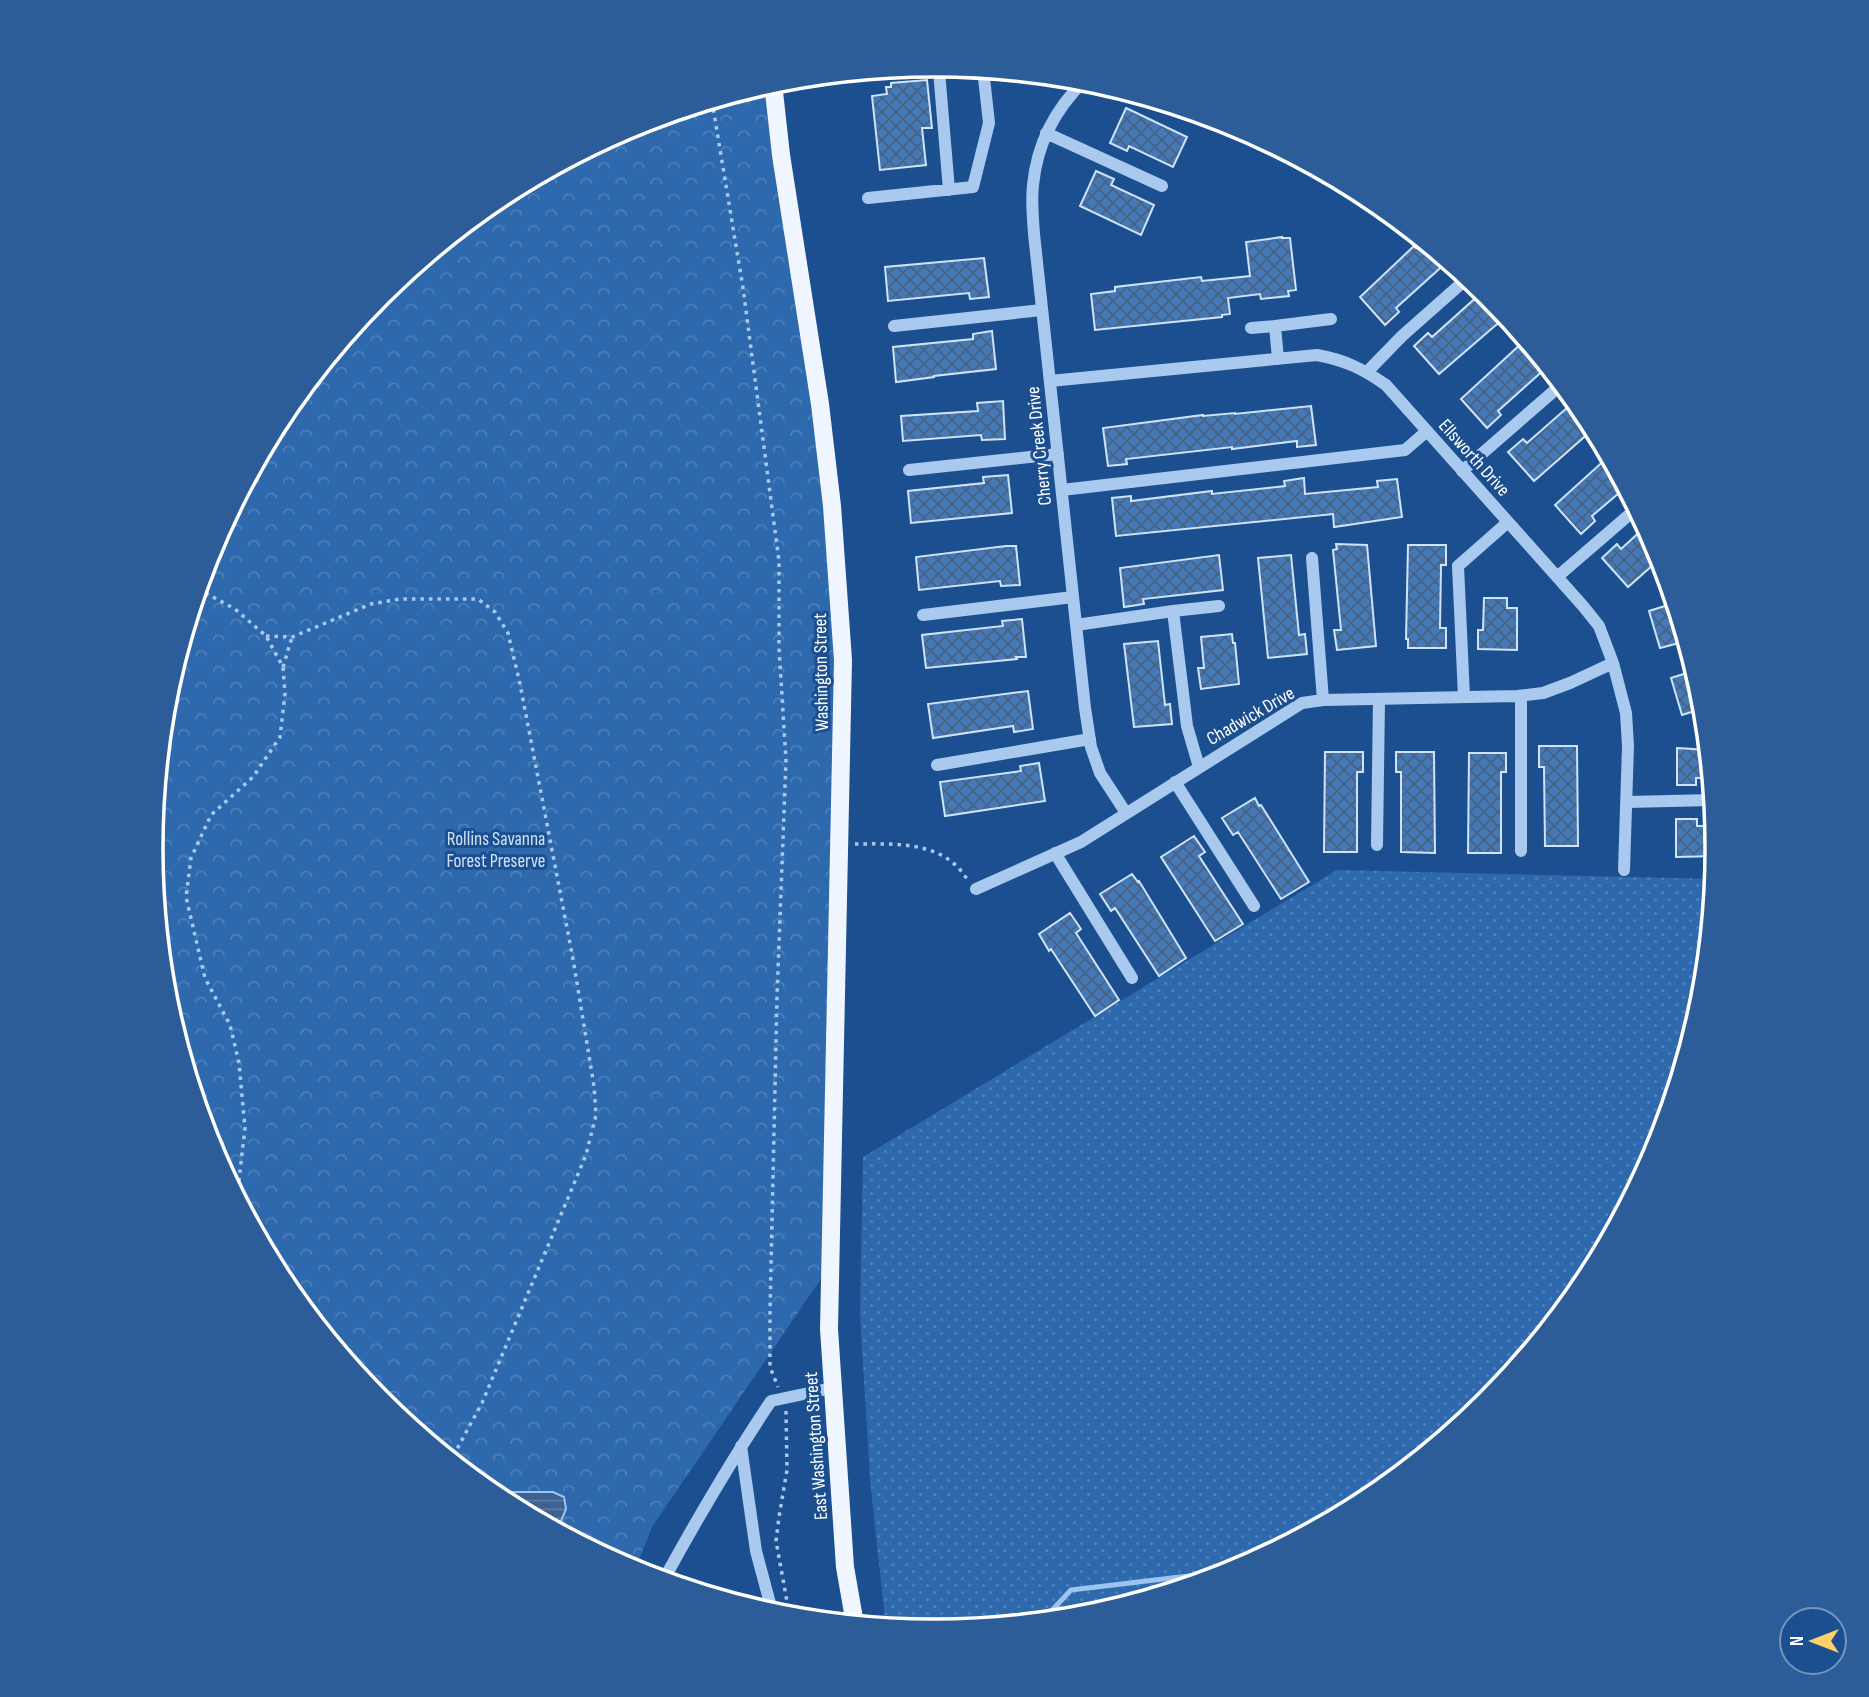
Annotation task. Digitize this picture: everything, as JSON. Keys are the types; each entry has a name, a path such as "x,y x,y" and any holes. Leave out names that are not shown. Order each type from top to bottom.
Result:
{"main road":[{"name":"Washington Street","path":"774,94 781,155 820,404 832,506 844,660 831,1264"},
{"name":"East Washington Street","path":"831,1264 829,1329 832,1388 845,1567 853,1615"}],"street":[{"path":"940,77 949,190"},
{"path":"868,198 973,187 989,123 984,79"},
{"name":"Cherry Creek Drive","path":"1076,91 1052,119 1040,149 1033,185 1034,234 1090,739 1100,773 1126,813"},
{"path":"1046,133 1161,186"},
{"path":"1367,372 1402,336 1460,284"},
{"path":"894,326 1042,310"},
{"path":"1251,328 1331,319"},
{"path":"1275,326 1278,359"},
{"name":"Ellsworth Drive","path":"1050,381 1317,355 1337,359 1367,372 1386,385 1599,626 1613,663 1626,713 1628,746 1624,870"},
{"path":"1462,471 1555,390"},
{"path":"1062,490 1405,450 1427,431"},
{"path":"909,470 1058,454"},
{"path":"1557,577 1629,515"},
{"path":"1464,697 1458,566 1508,522"},
{"path":"1312,558 1323,700"},
{"path":"923,615 1073,597"},
{"path":"1076,625 1219,606"},
{"path":"1173,611 1187,726 1199,767"},
{"name":"Chadwick Drive","path":"976,889 1081,842 1302,703 1323,700 1521,696 1543,693 1570,684 1613,663"},
{"path":"1521,696 1521,851"},
{"path":"1377,845 1379,699"},
{"path":"937,765 1090,739"},
{"path":"1175,782 1254,906"},
{"path":"1626,802 1704,800"},
{"path":"1055,853 1132,978"},
{"path":"668,1572 704,1507 771,1401 832,1388"},
{"path":"741,1446 756,1551 769,1602"}],"path":[{"path":"713,110 743,288 779,561 779,648 786,760 777,996 770,1367 787,1414 787,1470 776,1541 788,1606"},
{"path":"207,594 235,608 266,636 283,667"},
{"path":"266,636 292,637 370,604 400,599 478,599 495,612 508,633 526,710 573,959 594,1086 596,1115 586,1155 482,1403 455,1453"},
{"path":"239,1181 245,1128 239,1063 230,1025 205,978 186,897 191,858 211,816 253,777 280,737 285,694 283,667 292,637"},
{"path":"840,844 912,846 940,854 954,863 976,889"}],"green space":[{"name":"Rollins Savanna Forest Preserve","path":"774,94 843,660 831,1264 652,1527 638,1561 549,1517 506,1490 426,1429 389,1394 322,1318 293,1277 266,1234 222,1144 189,1048 178,999 165,899 165,798 178,698 189,649 222,553 266,463 322,379 354,340 426,268 465,236 549,180 639,136 735,103"},
{"path":"1337,870 1705,879 1699,949 1691,999 1665,1096 1647,1144 1603,1234 1547,1318 1480,1394 1404,1461 1320,1517 1230,1561 1182,1579 1134,1594 1035,1613 934,1620 885,1618 870,1480 860,1314 863,1157"}],"shaded area":[{"path":"509,1492 553,1492 564,1497 566,1509 560,1523"}],"building":[{"path":"927,80 932,128 922,128 926,165 880,170 872,96 887,94 886,87 891,87 891,83"},
{"path":"1126,108 1187,137 1173,167 1129,146 1127,151 1110,143"},
{"path":"1096,171 1114,179 1111,185 1154,205 1141,235 1080,206"},
{"path":"1290,238 1296,290 1288,291 1289,296 1261,299 1260,294 1228,298 1230,314 1222,317 1095,330 1091,294 1115,291 1115,287 1201,277 1202,281 1250,276 1246,242"},
{"path":"1414,246 1442,267 1396,308 1399,312 1385,325 1360,297"},
{"path":"984,258 989,297 970,299 969,293 888,301 885,267"},
{"path":"1475,298 1499,323 1439,374 1414,346 1428,333 1432,337"},
{"path":"992,331 996,369 896,382 893,347 973,339 973,334"},
{"path":"1519,345 1541,372 1498,411 1501,415 1487,428 1461,399"},
{"path":"1003,401 1005,439 982,440 981,435 903,441 901,416 978,411 977,403"},
{"path":"1311,406 1316,445 1297,447 1297,441 1232,447 1126,459 1127,464 1108,466 1103,428 1203,415"},
{"path":"1567,408 1586,436 1534,481 1508,452 1523,439 1527,443"},
{"path":"1602,462 1619,493 1592,516 1595,521 1581,534 1555,505"},
{"path":"1008,475 1012,513 911,523 908,491 984,483 983,477"},
{"path":"1304,478 1305,494 1378,487 1377,481 1397,479 1402,517 1334,527 1333,514 1116,536 1112,498 1131,496 1131,501 1212,491 1212,494 1285,486 1284,481"},
{"path":"1638,533 1652,566 1628,587 1602,558 1617,544 1621,549"},
{"path":"1336,544 1367,545 1376,646 1337,650 1334,630 1341,630 1333,550 1337,549"},
{"path":"1408,545 1446,545 1446,565 1441,565 1440,628 1446,628 1446,648 1408,648"},
{"path":"1016,546 1020,585 1001,586 1000,581 919,590 916,557"},
{"path":"1219,555 1223,590 1143,599 1144,604 1124,607 1120,568"},
{"path":"1291,555 1299,635 1305,634 1307,654 1268,658 1258,558"},
{"path":"1484,598 1507,598 1507,608 1517,608 1517,650 1478,649 1478,630 1483,630"},
{"path":"1666,606 1678,643 1660,648 1649,611"},
{"path":"1022,619 1026,657 926,668 922,635 1003,626 1002,621"},
{"path":"1232,634 1239,684 1201,689 1198,668 1204,668 1201,637"},
{"path":"1158,641 1165,705 1170,704 1172,724 1134,727 1124,644"},
{"path":"1685,673 1693,711 1682,715 1671,678"},
{"path":"1028,691 1033,729 1014,732 1013,726 933,738 928,704"},
{"path":"1539,746 1577,746 1578,846 1545,846 1544,767 1539,767"},
{"path":"1677,748 1699,749 1702,778 1696,778 1696,785 1677,785"},
{"path":"1325,752 1363,752 1363,772 1357,772 1357,852 1324,852"},
{"path":"1396,752 1434,752 1435,853 1401,852 1401,772 1396,772"},
{"path":"1469,753 1506,753 1506,772 1501,772 1501,853 1468,853"},
{"path":"1039,763 1045,801 945,816 940,782 1021,771 1020,766"},
{"path":"1255,798 1309,882 1281,899 1238,832 1233,835 1222,818"},
{"path":"1676,819 1697,819 1697,826 1705,826 1706,856 1676,857"},
{"path":"1194,836 1205,852 1199,856 1243,924 1215,941 1161,857"},
{"path":"1132,874 1139,881 1186,958 1159,976 1115,908 1111,911 1100,894"},
{"path":"1070,913 1081,929 1076,933 1119,1000 1095,1016 1039,934"}],"waterway":[{"path":"1052,1610 1071,1590 1191,1576"}]}
